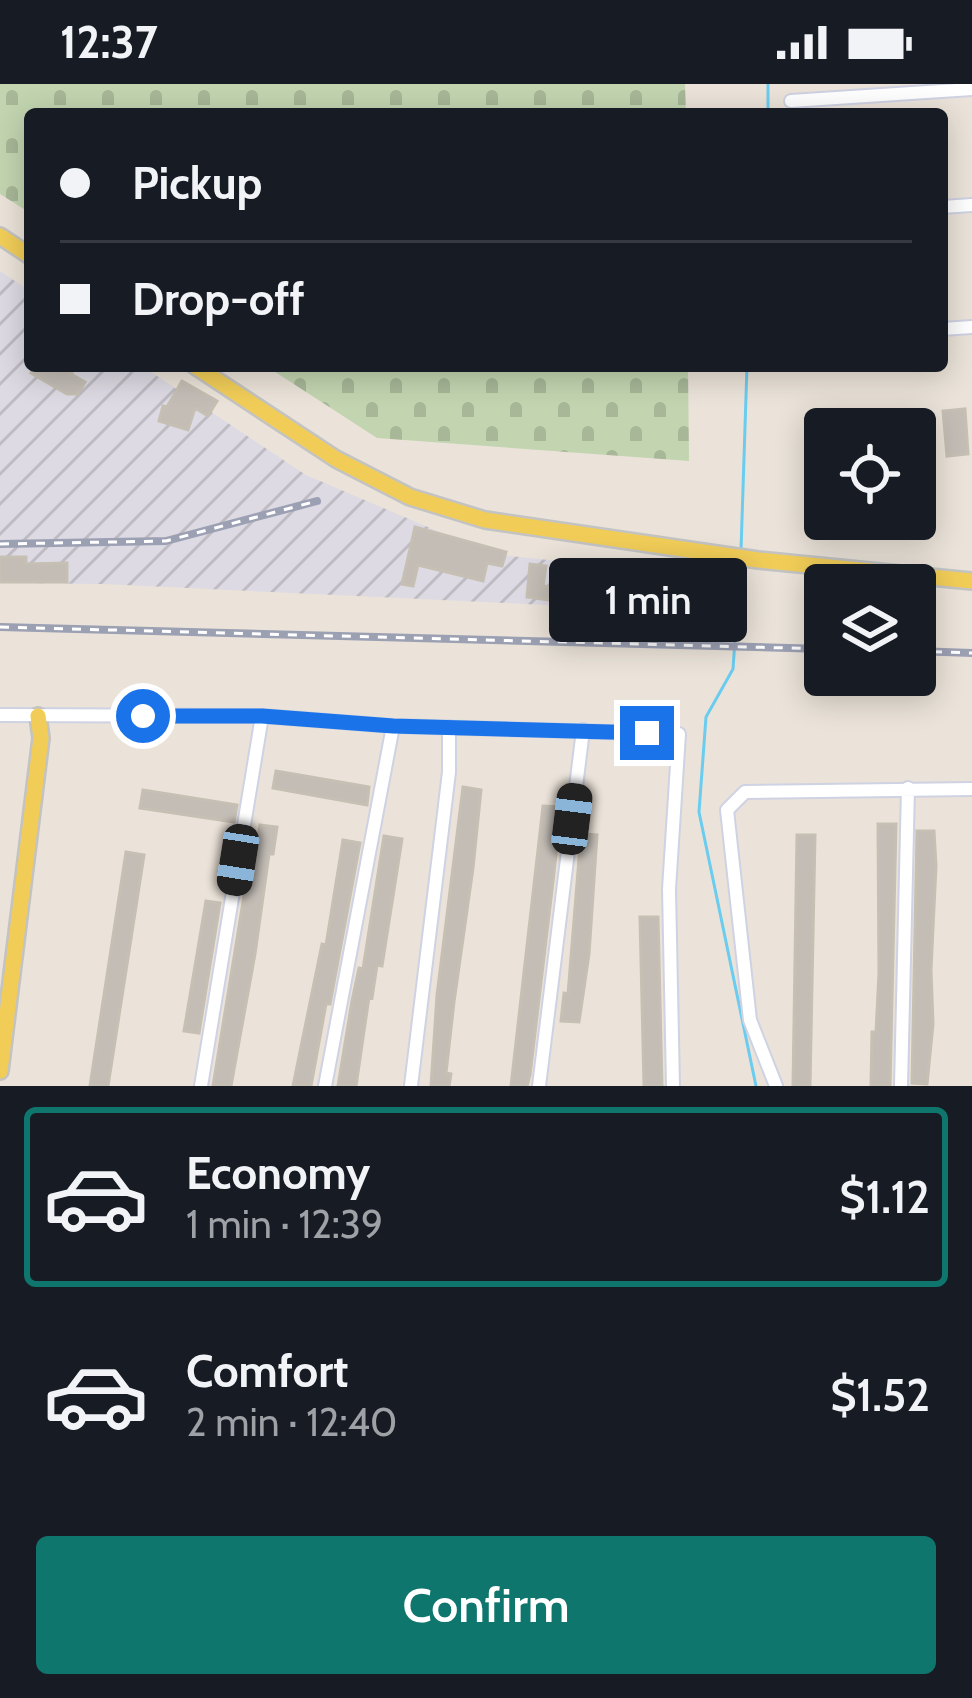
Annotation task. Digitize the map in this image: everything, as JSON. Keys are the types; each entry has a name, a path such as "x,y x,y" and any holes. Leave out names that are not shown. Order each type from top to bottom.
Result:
{"main road":[{"path":"204,372 336,459 410,497 485,520 723,556 972,581"},
{"path":"0,1071 40,739 38,716"}],"street":[{"path":"791,101 972,89"},
{"path":"0,715 262,716 393,726 679,734 669,889 673,1086"},
{"path":"201,1086 262,716"},
{"path":"325,1086 393,726"},
{"path":"411,1086 448,772 449,727"},
{"path":"539,1086 583,730"},
{"path":"901,1086 908,788"},
{"path":"776,1086 750,1020 727,810 745,792 972,789"}],"shaded area":[{"path":"0,271 24,287 24,372 151,372 306,475 491,554 680,574 674,611 0,583"}],"green space":[{"path":"0,84 685,84 686,108 24,108 24,209 0,194"},
{"path":"275,372 688,372 689,461 377,438"}],"building":[{"path":"68,372 85,382 78,394 67,394 31,373"},
{"path":"182,381 217,401 208,416 195,408 188,430 159,421 163,406 167,407"},
{"path":"965,409 968,454 947,456 943,411"},
{"path":"415,527 506,552 502,566 487,563 483,581 418,565 413,586 402,584"},
{"path":"0,557 26,557 26,564 67,563 67,582 0,582"},
{"path":"530,564 546,566 543,586 565,589 564,602 527,597"},
{"path":"276,771 369,787 367,805 273,788"},
{"path":"463,787 481,790 446,1073 451,1074 449,1086 431,1086 437,995"},
{"path":"143,790 237,805 234,822 140,808"},
{"path":"543,806 561,807 554,873 530,1075 527,1086 511,1086"},
{"path":"878,824 896,824 890,1086 871,1086 879,973"},
{"path":"260,825 277,827 255,954 231,1086 213,1086 250,859 254,860"},
{"path":"917,831 934,831 936,866 927,1084 912,1083"},
{"path":"581,834 597,835 589,954 579,1022 561,1021 564,993 568,994"},
{"path":"797,835 815,835 810,1086 793,1086"},
{"path":"384,836 402,839 382,966 377,965 369,997 356,1086 338,1086 359,968 363,969"},
{"path":"343,840 360,843 330,1004 326,1004 311,1086 293,1086 322,944 326,945"},
{"path":"126,852 144,855 108,1086 90,1086"},
{"path":"206,901 220,903 199,1033 184,1031"},
{"path":"640,917 658,917 662,1086 644,1086"}],"waterway":[{"path":"768,84 768,108"},
{"path":"741,550 747,372"},
{"path":"740,566 733,669 706,717 699,812 756,1086"}],"railway":[{"path":"0,544 166,541 317,501"},
{"path":"0,627 804,648"},
{"path":"936,652 972,653"}],"route":[{"path":"143,716 262,716 393,726 647,733"}]}
